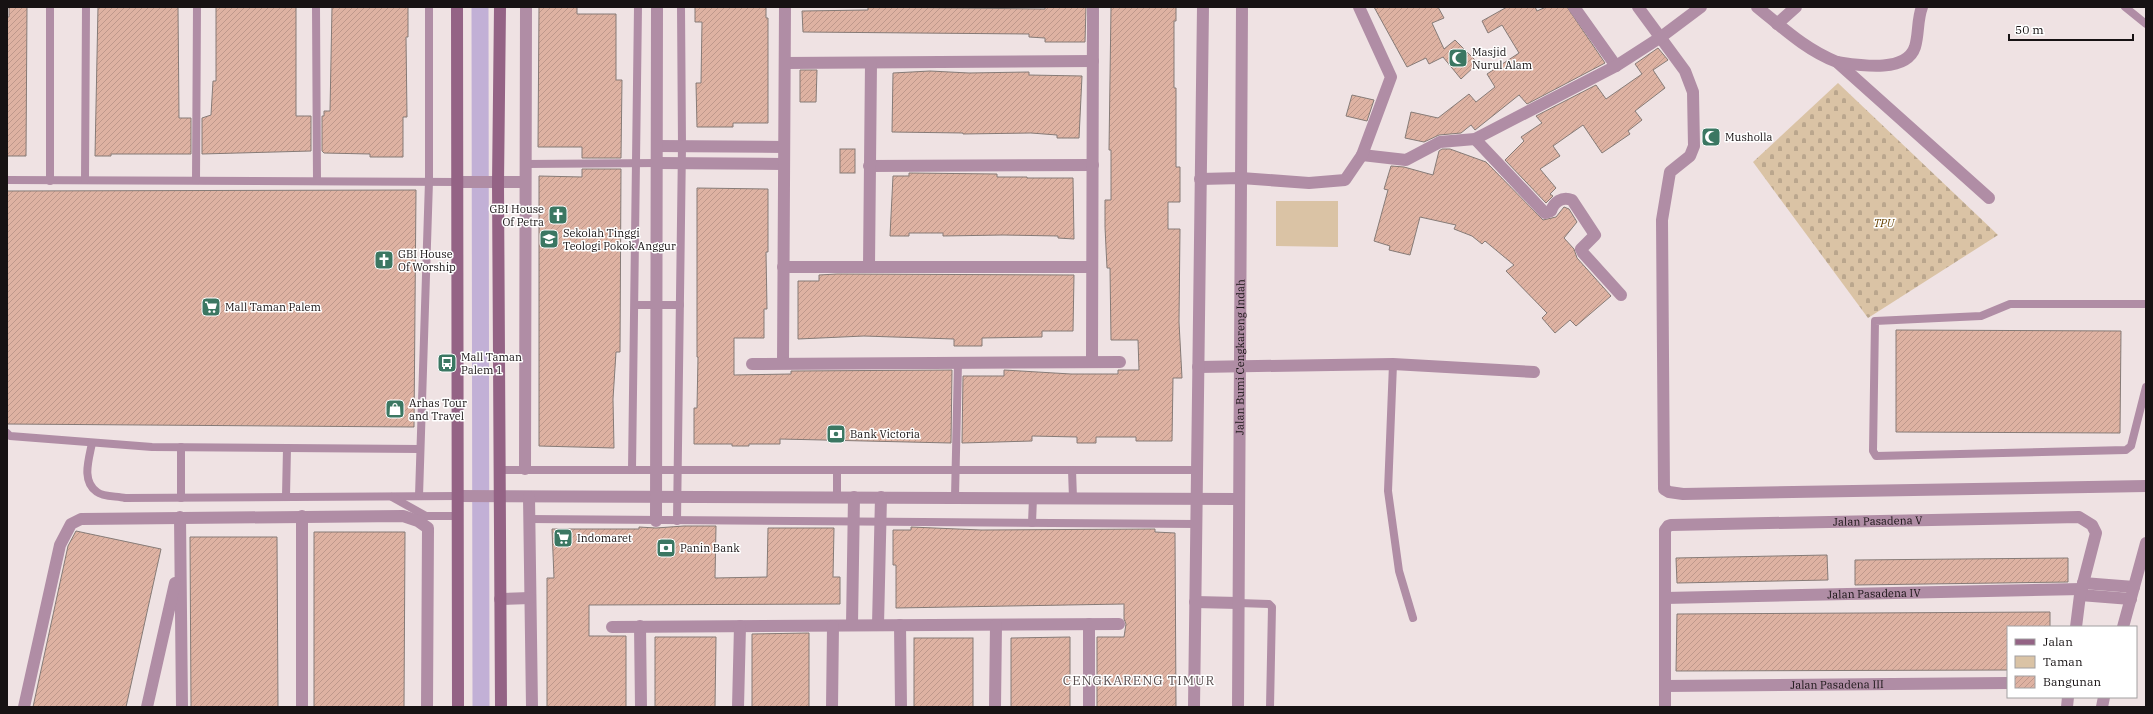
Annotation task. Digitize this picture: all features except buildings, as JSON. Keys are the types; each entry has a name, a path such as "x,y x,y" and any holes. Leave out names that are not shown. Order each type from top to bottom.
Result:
{"street":[{"path":"457,7 464,182 463,496 458,516 458,707"},
{"path":"500,7 494,183 499,470 495,497 500,599 501,707"},
{"path":"525,469 526,7"},
{"path":"656,521 658,163 657,7"},
{"path":"783,363 785,7"},
{"path":"1092,362 1093,7"},
{"path":"1194,707 1202,7"},
{"name":"Jalan Bumi Cengkareng Indah","path":"1238,707 1242,7"},
{"path":"1200,179 1241,178 1309,183 1345,180 1362,155 1391,77 1359,7"},
{"path":"1574,7 1616,66"},
{"path":"1638,7 1685,71 1693,92 1694,146 1690,156 1670,172 1662,220 1664,489 1669,492 1683,494 2146,486"},
{"path":"1362,155 1406,160 1440,142 1475,139 1616,66 1661,37 1701,7"},
{"path":"1757,7 1805,47 1819,56 1837,62 1879,66 1891,65 1909,57 1915,47 1919,15 1922,7"},
{"path":"1777,24 1796,7"},
{"path":"785,63 1093,61"},
{"path":"1837,62 1989,198"},
{"path":"869,266 871,63"},
{"path":"1475,139 1545,213 1551,211 1554,204 1558,201 1568,199 1572,200 1595,235 1583,246 1581,250 1621,295"},
{"path":"657,146 784,146"},
{"path":"658,163 783,164"},
{"path":"869,166 1093,165"},
{"path":"464,182 526,182"},
{"path":"783,267 1092,267"},
{"path":"752,364 1120,362"},
{"path":"1198,367 1393,364 1534,372"},
{"path":"463,496 655,498 854,496 1239,499"},
{"path":"852,625 854,496"},
{"path":"529,497 532,707"},
{"path":"878,625 881,497"},
{"path":"302,516 302,707"},
{"path":"24,707 60,545 71,524 81,519 402,516 418,521 428,528 427,707"},
{"path":"180,517 182,707"},
{"name":"Jalan Pasadena V","path":"1665,598 1665,530 1668,526 1674,524 2079,517 2092,525 2096,533 2082,589"},
{"path":"2123,626 2146,543"},
{"path":"147,707 180,565"},
{"path":"2076,626 2082,589"},
{"name":"Jalan Pasadena IV","path":"1665,598 2082,589 2133,593"},
{"path":"500,599 530,598"},
{"path":"1665,598 1665,707"},
{"path":"1195,602 1238,603"},
{"path":"1089,624 1089,707"},
{"path":"612,627 1119,624"},
{"path":"900,625 901,707"},
{"path":"995,707 996,625"},
{"path":"640,626 641,707"},
{"path":"738,707 740,626"},
{"path":"832,707 833,626"},
{"name":"Jalan Pasadena III","path":"1665,686 2007,683"}],"lane":[{"path":"50,7 50,181"},
{"path":"85,180 86,7"},
{"path":"196,180 197,7"},
{"path":"316,7 316,180"},
{"path":"419,496 429,181 429,7"},
{"path":"632,470 638,163 638,7"},
{"path":"677,521 682,163 681,7"},
{"path":"2125,7 2146,24"},
{"path":"526,164 658,163"},
{"path":"7,180 316,180 464,182"},
{"path":"2146,304 2010,304 1981,316 1875,321 1873,451 1876,456 2126,450 2131,446 2146,387"},
{"path":"635,305 680,305"},
{"path":"956,497 958,363"},
{"path":"1393,364 1388,491 1399,571 1413,618"},
{"path":"7,433 10,436 92,443 181,447 420,449"},
{"path":"92,443 87,472 88,482 98,493 125,498 463,496"},
{"path":"181,447 181,498"},
{"path":"286,448 286,496"},
{"path":"499,470 1197,470"},
{"path":"837,470 837,497"},
{"path":"1072,470 1073,498"},
{"path":"392,497 426,516 458,516"},
{"path":"1032,523 1033,498"},
{"path":"529,519 1196,524"},
{"path":"1238,603 1270,604 1272,607 1270,707"}],"green space":[{"name":"TPU","path":"1838,83 1998,235 1868,318 1753,162"},
{"path":"1276,201 1338,201 1338,247 1276,246"}],"waterway":[{"path":"480,7 481,707"}],"place":[{"name":"Masjid Nurul Alam","path":"1458,58"},
{"name":"Musholla","path":"1711,137"},
{"name":"GBI House Of Petra","path":"558,215"},
{"name":"Sekolah Tinggi Teologi Pokok Anggur","path":"549,239"},
{"name":"GBI House Of Worship","path":"384,260"},
{"name":"Mall Taman Palem","path":"211,307"},
{"name":"Mall Taman Palem 1","path":"447,363"},
{"name":"Arhas Tour and Travel","path":"395,409"},
{"name":"Bank Victoria","path":"836,434"},
{"name":"Indomaret","path":"563,538"},
{"name":"Panin Bank","path":"666,548"}],"district":[{"name":"CENGKARENG TIMUR","path":"1139,680"}]}
